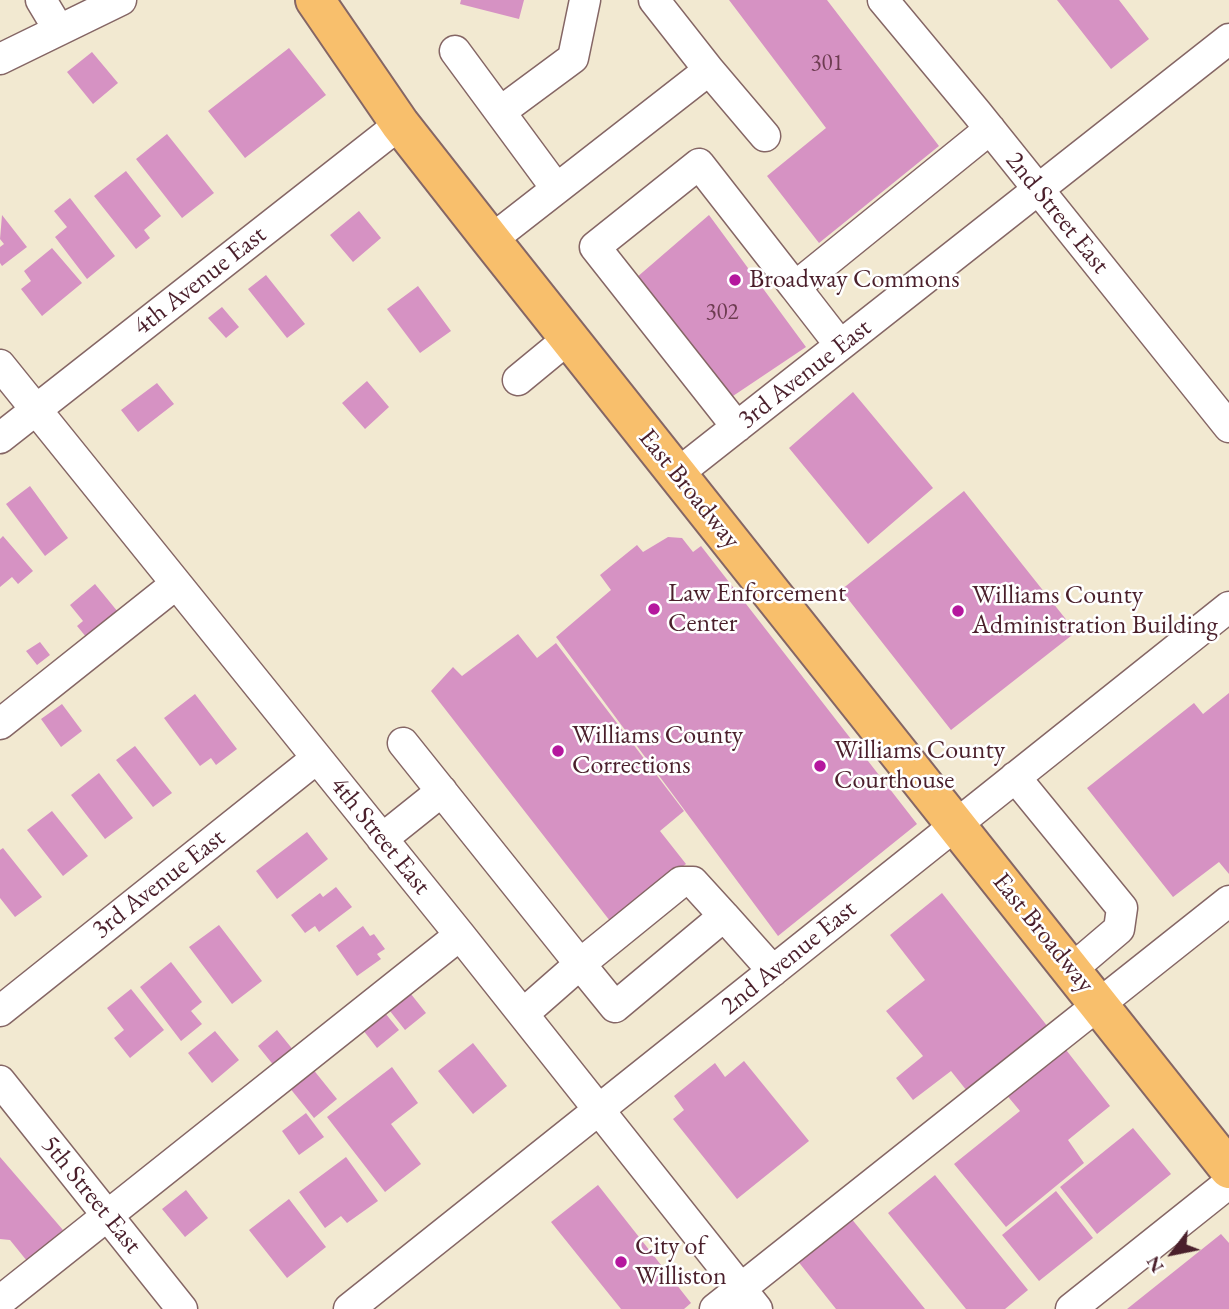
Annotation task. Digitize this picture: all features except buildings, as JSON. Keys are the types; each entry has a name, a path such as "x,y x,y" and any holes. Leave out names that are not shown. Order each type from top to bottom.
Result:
{"main road":[{"name":"East Broadway","path":"315,0 400,124 1229,1169"}],"street":[{"path":"41,0 59,30"},
{"path":"0,60 121,0"},
{"path":"500,112 573,58 585,0"},
{"path":"654,0 765,136"},
{"name":"2nd Street East","path":"883,0 1229,427"},
{"name":"3rd Avenue East","path":"677,474 1229,39"},
{"path":"455,51 556,188"},
{"path":"491,240 709,70"},
{"name":"4th Avenue East","path":"0,438 400,124"},
{"path":"795,287 990,129"},
{"path":"737,428 595,247 699,164 840,345"},
{"path":"518,380 569,338"},
{"name":"4th Street East","path":"0,366 460,935 749,1299"},
{"path":"0,724 176,584"},
{"name":"2nd Avenue East","path":"349,1309 1229,607"},
{"path":"403,743 615,1007 724,916"},
{"name":"3rd Avenue East","path":"0,1011 317,758"},
{"path":"1016,777 1122,908 1119,929 1072,969"},
{"path":"382,839 442,791"},
{"path":"523,1014 681,882 693,882 773,971"},
{"path":"715,1309 749,1299 1100,1004 1229,901"},
{"path":"0,1301 460,935"},
{"name":"5th Street East","path":"0,1081 182,1309"},
{"path":"1071,1309 1229,1183"}],"place":[{"name":"Broadway Commons","path":"735,280"},
{"name":"Law Enforcement Center","path":"654,609"},
{"name":"Williams County Administration Building","path":"958,611"},
{"name":"Williams County Corrections","path":"558,751"},
{"name":"Williams County Courthouse","path":"820,766"},
{"name":"City of Williston","path":"621,1262"}]}
